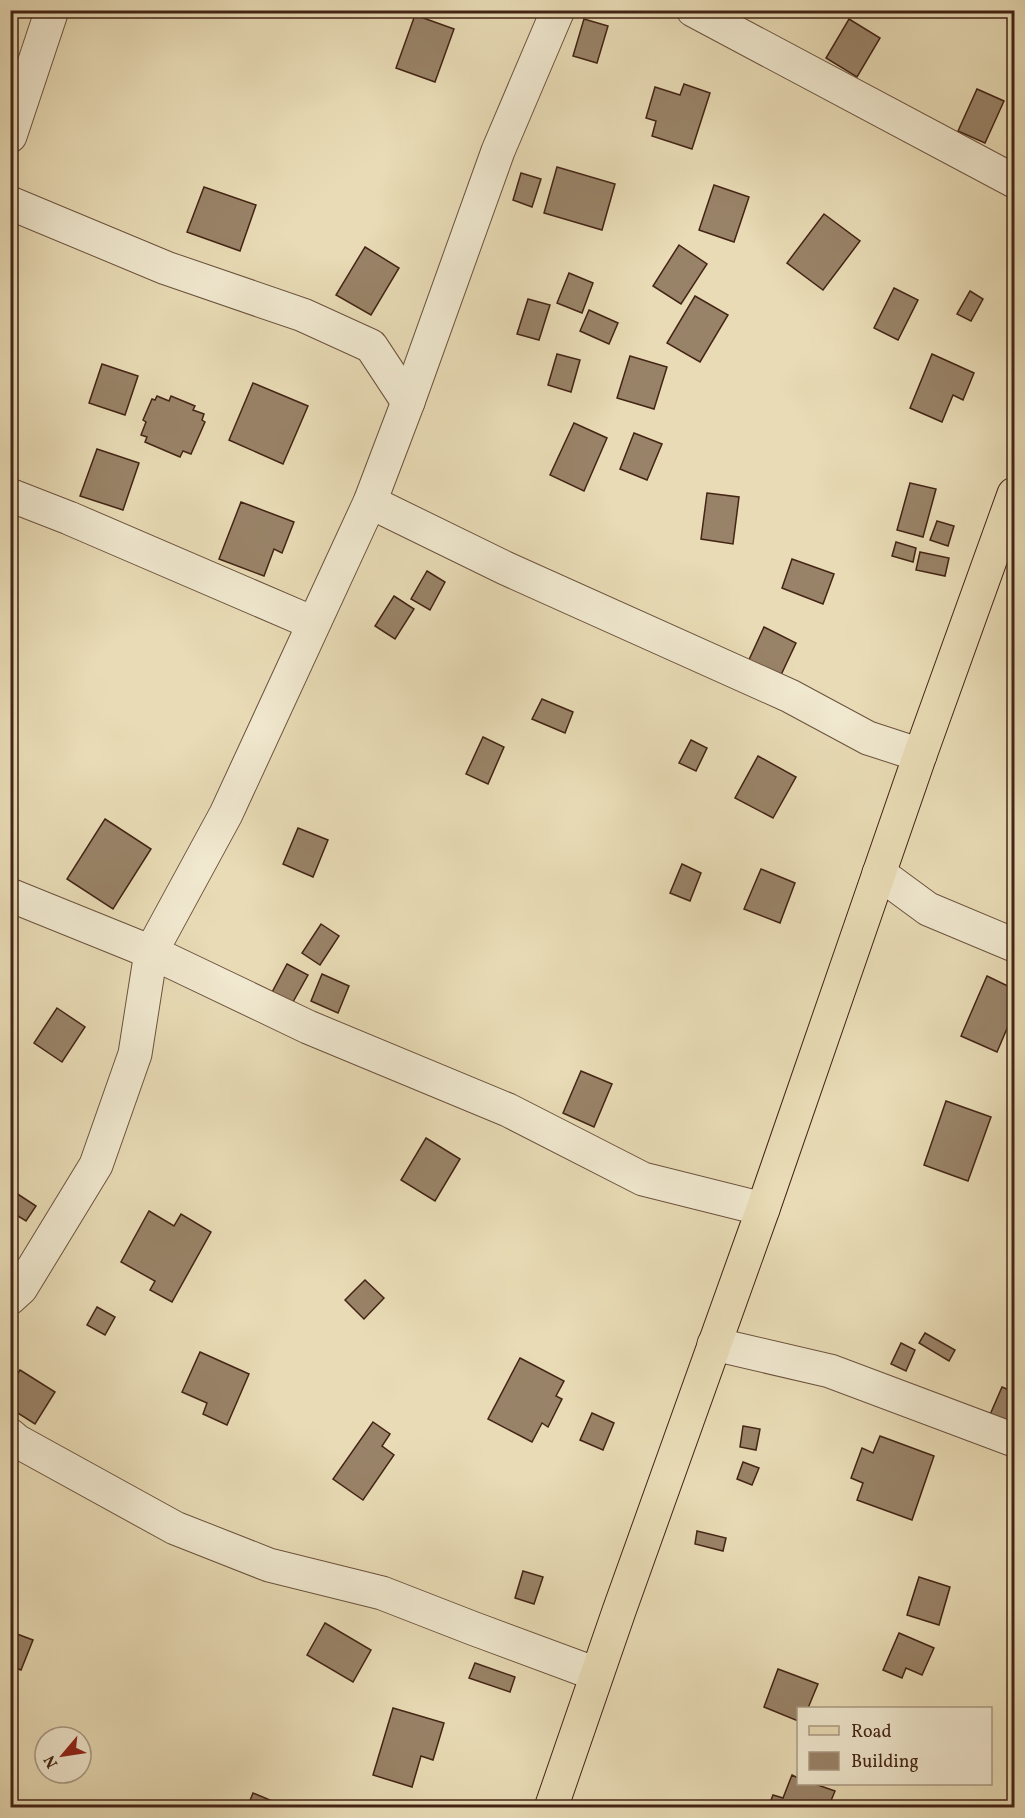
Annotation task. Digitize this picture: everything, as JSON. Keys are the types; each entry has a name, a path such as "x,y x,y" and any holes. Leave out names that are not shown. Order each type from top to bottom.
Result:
{"main road":[{"path":"551,1808 763,1209 920,755 1014,494"}],"street":[{"path":"10,136 52,10"},
{"path":"10,1298 21,1288 96,1165 135,1054 151,952 226,814 369,502 408,402 498,151 558,10"},
{"path":"693,10 1014,181"},
{"path":"10,202 166,268 303,315 371,346 408,402"},
{"path":"10,495 313,623"},
{"path":"369,502 515,573 790,696 868,738 920,755"},
{"path":"879,873 928,909 1014,945"},
{"path":"10,895 151,952 308,1028 508,1110 644,1179 763,1209"},
{"path":"714,1344 830,1371 1014,1440"},
{"path":"10,1435 176,1528 269,1565 382,1593 472,1629 597,1674"}],"building":[{"path":"415,15 454,29 435,82 396,68"},
{"path":"584,19 608,26 597,63 573,56"},
{"path":"849,19 880,38 857,77 826,58"},
{"path":"684,84 710,93 692,149 652,136 656,121 646,118 655,87 680,95"},
{"path":"977,89 1004,101 985,143 958,131"},
{"path":"557,167 615,184 602,230 544,213"},
{"path":"521,173 541,179 532,207 513,200"},
{"path":"714,185 749,197 734,242 699,230"},
{"path":"204,187 256,205 240,251 187,232"},
{"path":"824,214 860,241 823,290 787,263"},
{"path":"679,245 707,264 681,304 653,286"},
{"path":"365,247 399,268 371,315 336,295"},
{"path":"569,273 593,283 582,313 557,303"},
{"path":"894,288 918,300 898,340 874,328"},
{"path":"970,291 983,299 971,321 957,314"},
{"path":"695,296 728,315 700,362 667,343"},
{"path":"528,299 550,305 539,340 517,334"},
{"path":"589,310 618,323 609,344 580,331"},
{"path":"557,354 580,360 571,392 548,385"},
{"path":"932,354 974,373 963,400 953,395 942,422 910,408"},
{"path":"630,356 667,367 654,409 617,398"},
{"path":"102,364 138,376 125,415 89,403"},
{"path":"253,383 308,406 283,464 229,440"},
{"path":"157,396 169,401 171,396 195,406 193,410 204,414 202,420 205,422 191,454 183,451 180,457 145,442 147,437 141,435 146,422 143,420 152,399 155,400"},
{"path":"574,423 607,438 584,491 550,475"},
{"path":"634,433 662,444 647,480 620,469"},
{"path":"97,449 139,463 123,510 80,496"},
{"path":"910,483 936,489 923,537 897,530"},
{"path":"707,493 739,497 733,544 701,539"},
{"path":"241,502 294,522 282,553 274,549 264,576 219,559"},
{"path":"937,521 954,526 948,546 930,540"},
{"path":"896,542 916,548 913,562 892,556"},
{"path":"920,552 949,558 945,576 916,570"},
{"path":"792,559 834,574 823,604 782,588"},
{"path":"427,571 445,582 430,610 411,599"},
{"path":"394,596 414,609 395,639 375,626"},
{"path":"764,627 796,643 780,677 748,662"},
{"path":"542,699 573,712 565,733 532,719"},
{"path":"483,737 504,747 488,784 466,774"},
{"path":"691,740 707,748 696,771 679,763"},
{"path":"758,756 796,777 773,818 735,798"},
{"path":"105,819 151,849 113,909 67,879"},
{"path":"298,828 328,840 313,877 283,864"},
{"path":"682,864 701,873 690,901 670,893"},
{"path":"761,869 795,883 780,923 744,909"},
{"path":"321,924 339,936 320,965 302,953"},
{"path":"287,964 308,975 289,1009 269,998"},
{"path":"322,974 349,986 338,1013 311,1001"},
{"path":"987,976 1014,989 1014,1012 997,1052 961,1036"},
{"path":"57,1008 85,1027 62,1062 34,1043"},
{"path":"581,1071 612,1084 594,1127 563,1113"},
{"path":"946,1101 991,1117 968,1181 924,1165"},
{"path":"426,1138 460,1159 435,1201 401,1180"},
{"path":"10,1189 36,1206 26,1221 10,1211"},
{"path":"149,1211 174,1226 181,1214 211,1232 172,1302 150,1290 155,1281 121,1262"},
{"path":"365,1280 384,1298 364,1319 345,1300"},
{"path":"97,1307 115,1317 105,1335 87,1325"},
{"path":"925,1333 955,1350 949,1361 919,1343"},
{"path":"901,1343 915,1350 906,1371 891,1364"},
{"path":"200,1352 249,1374 227,1425 203,1414 207,1403 182,1392"},
{"path":"520,1358 564,1381 556,1396 562,1399 548,1427 542,1423 532,1442 488,1419"},
{"path":"20,1370 55,1392 35,1424 10,1408 10,1385"},
{"path":"1002,1387 1014,1392 1014,1435 989,1417"},
{"path":"592,1413 614,1423 603,1450 580,1440"},
{"path":"373,1422 390,1434 382,1446 394,1455 363,1500 333,1479"},
{"path":"743,1426 760,1429 756,1450 740,1447"},
{"path":"880,1436 934,1456 912,1520 857,1500 863,1483 851,1478 862,1448 873,1453"},
{"path":"743,1462 759,1468 752,1485 737,1479"},
{"path":"697,1531 726,1538 723,1551 695,1544"},
{"path":"523,1571 543,1577 534,1604 515,1598"},
{"path":"919,1577 950,1587 939,1625 907,1615"},
{"path":"325,1623 371,1650 353,1682 307,1655"},
{"path":"899,1633 934,1648 922,1675 906,1668 902,1678 883,1670"},
{"path":"17,1634 33,1640 21,1670 10,1666 10,1649"},
{"path":"475,1663 515,1677 510,1692 469,1678"},
{"path":"778,1669 818,1684 808,1707 797,1707 797,1721 764,1707"},
{"path":"393,1708 444,1723 433,1760 421,1756 412,1787 373,1775"},
{"path":"792,1775 797,1778 797,1785 818,1785 835,1791 828,1808 768,1808 773,1795 783,1798"},
{"path":"253,1793 277,1803 276,1808 247,1808"}]}
